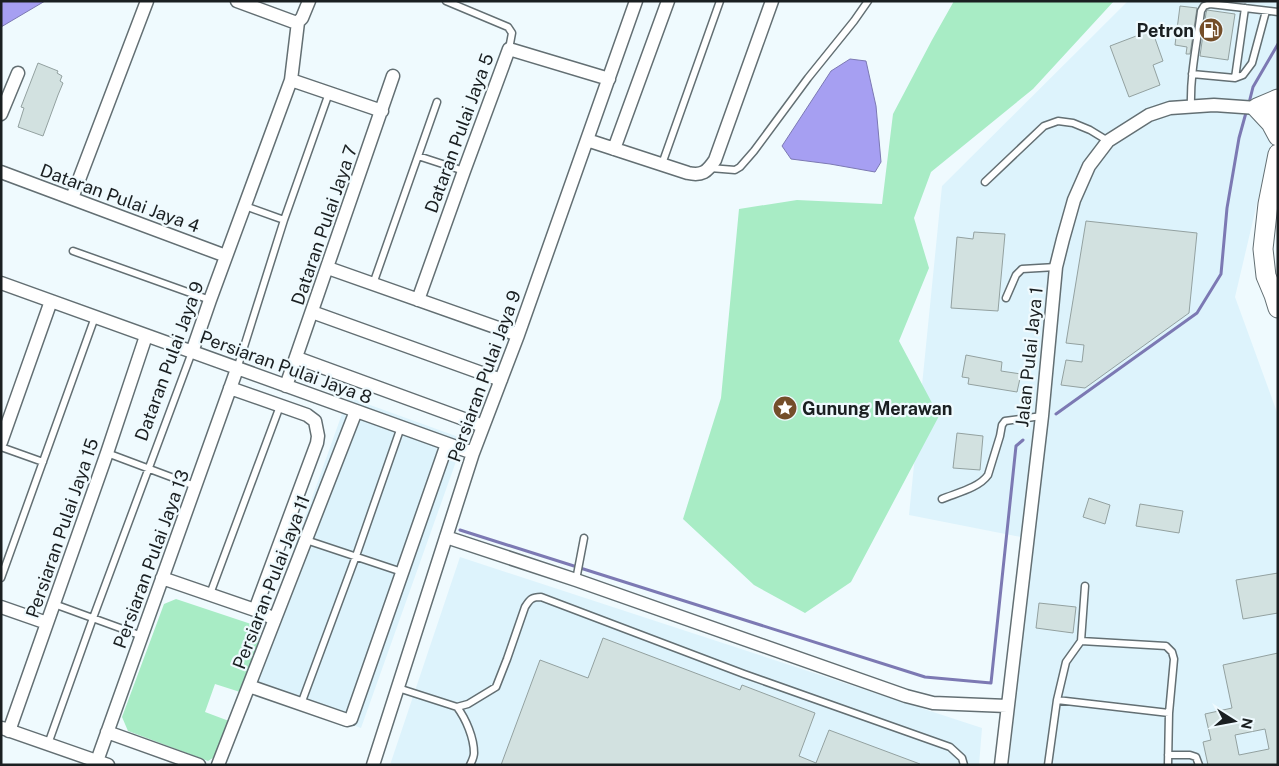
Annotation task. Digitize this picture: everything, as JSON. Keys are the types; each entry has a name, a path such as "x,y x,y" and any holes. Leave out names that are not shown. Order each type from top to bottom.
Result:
{"main road":[{"path":"1278,99 1255,107 1271,123 1278,136"},
{"path":"1276,301 1266,276 1263,249 1268,204 1278,154"},
{"path":"1276,301 1271,245 1278,209"}],"street":[{"path":"72,198 147,1"},
{"path":"237,1 290,21 298,22 302,18 309,1"},
{"name":"Persiaran Pulai Jaya 9","path":"373,765 473,453 518,335 636,1"},
{"path":"614,149 668,1"},
{"path":"588,140 688,173 697,175 710,168 715,160 772,1"},
{"name":"Dataran Pulai Jaya 9","path":"192,352 291,80 298,22"},
{"name":"Dataran Pulai Jaya 5","path":"418,300 508,49 609,79"},
{"path":"1,114 18,73"},
{"name":"Dataran Pulai Jaya 7","path":"286,386 394,76"},
{"path":"291,80 382,111"},
{"name":"Jalan Pulai Jaya 1","path":"1001,765 1042,416 1056,267 1074,200 1089,166 1108,141 1149,115 1170,108 1214,105 1255,107 1278,113"},
{"name":"Dataran Pulai Jaya 4","path":"1,172 226,256"},
{"path":"328,268 518,335"},
{"name":"Persiaran Pulai Jaya 8","path":"2,285 473,453"},
{"path":"1,442 51,301"},
{"path":"312,312 501,380"},
{"name":"Persiaran Pulai Jaya 15","path":"5,729 54,604 146,336"},
{"path":"297,358 483,426"},
{"name":"Persiaran Pulai Jaya 13","path":"103,763 107,732 237,369"},
{"path":"230,388 307,415 315,421 318,436 255,610"},
{"name":"Persiaran Pulai Jaya 11","path":"218,765 356,411"},
{"path":"249,686 347,720 351,719 447,444"},
{"path":"446,537 576,580 906,696 933,703 1007,706"},
{"path":"162,578 255,610 275,619"},
{"path":"1,607 47,623"},
{"path":"5,729 103,763"},
{"path":"107,732 199,765"}],"lane":[{"path":"446,1 508,27 512,33 508,49"},
{"path":"662,164 720,1"},
{"path":"710,168 735,170 740,168 808,78 854,22 868,1"},
{"path":"1191,106 1190,89 1192,74 1201,11 1204,6 1210,4 1272,11 1252,62 1243,75 1235,78 1192,74"},
{"path":"1235,78 1245,8"},
{"path":"237,369 284,220 329,93"},
{"path":"372,284 437,102"},
{"path":"985,182 1044,126 1058,121 1072,123 1090,130 1108,141"},
{"path":"418,156 464,171"},
{"path":"245,206 284,220"},
{"path":"73,251 210,300"},
{"path":"1006,298 1016,275 1022,269 1056,267"},
{"path":"1,578 95,317"},
{"name":"Dataran Pulai Jaya 9","path":"48,744 192,352"},
{"path":"210,594 280,406"},
{"path":"942,499 984,480 988,475 1002,425 1006,421 1042,416"},
{"path":"301,704 401,427"},
{"path":"1,447 42,462"},
{"path":"107,453 195,486"},
{"path":"576,580 584,538"},
{"path":"306,540 402,572"},
{"path":"1048,765 1057,700 1066,662 1081,642 1085,586"},
{"path":"398,688 458,707 468,704 496,687 529,600 534,597 541,597 744,674 950,747 962,758 964,765"},
{"path":"54,604 142,636"},
{"path":"1081,642 1166,646 1172,652 1174,658 1169,713 1168,765"},
{"path":"1057,700 1169,713"},
{"path":"458,707 473,742 474,755 470,765"},
{"path":"1168,755 1190,755 1196,757 1199,765"}],"shaded area":[{"path":"1,1 45,1 1,27"},
{"path":"1128,1 1278,1 1278,114 1235,297 1278,415 1278,765 1009,765 1031,539 909,515 942,186"},
{"path":"850,59 866,61 876,106 881,162 875,172 791,159 782,146 831,71"},
{"path":"348,397 464,439 361,728 245,686"},
{"path":"460,557 982,728 979,765 390,765"}],"green space":[{"name":"Gunung Merawan","path":"954,1 1114,1 1033,89 931,172 914,218 929,268 899,341 939,416 851,582 805,613 754,585 683,519 721,398 739,209 797,200 882,204 893,114"},
{"path":"176,599 254,625 260,640 240,692 215,684 205,712 229,721 216,756 208,761 128,731 122,717 164,604"}],"building":[{"path":"1180,6 1197,8 1190,54 1186,54 1187,47 1175,45"},
{"name":"Petron","path":"1207,10 1235,14 1228,60 1200,56"},
{"path":"1152,30 1163,61 1153,65 1160,85 1129,97 1110,46"},
{"path":"38,63 58,71 57,73 62,76 60,81 63,83 43,136 18,127 24,108 21,107"},
{"path":"1086,221 1197,233 1189,313 1085,388 1061,385 1066,360 1082,362 1084,345 1066,343"},
{"path":"974,232 1005,234 998,311 951,308 957,237 973,239"},
{"path":"966,355 1002,362 1001,371 1021,374 1017,392 968,384 969,378 962,377"},
{"path":"957,433 983,436 980,470 953,468"},
{"path":"1089,498 1110,505 1105,524 1083,517"},
{"path":"1140,504 1183,511 1179,533 1136,526"},
{"path":"1278,573 1278,613 1243,619 1236,580"},
{"path":"1039,603 1076,607 1073,633 1036,628"},
{"path":"603,638 740,690 742,685 815,713 799,756 816,763 829,730 920,765 501,765 540,660 588,678"},
{"path":"1278,653 1278,765 1208,765 1203,742 1211,740 1205,714 1232,708 1223,665","holes":["1265,729 1269,749 1239,755 1235,735"]}],"waterway":[{"path":"1249,103 1253,87 1278,44"},
{"path":"1056,414 1197,313 1221,274 1227,208 1239,138 1247,109"},
{"path":"460,530 925,677 991,683 1016,446 1023,440"}],"place":[{"name":"Petron","path":"1211,30"},
{"name":"Gunung Merawan","path":"785,408"}]}
